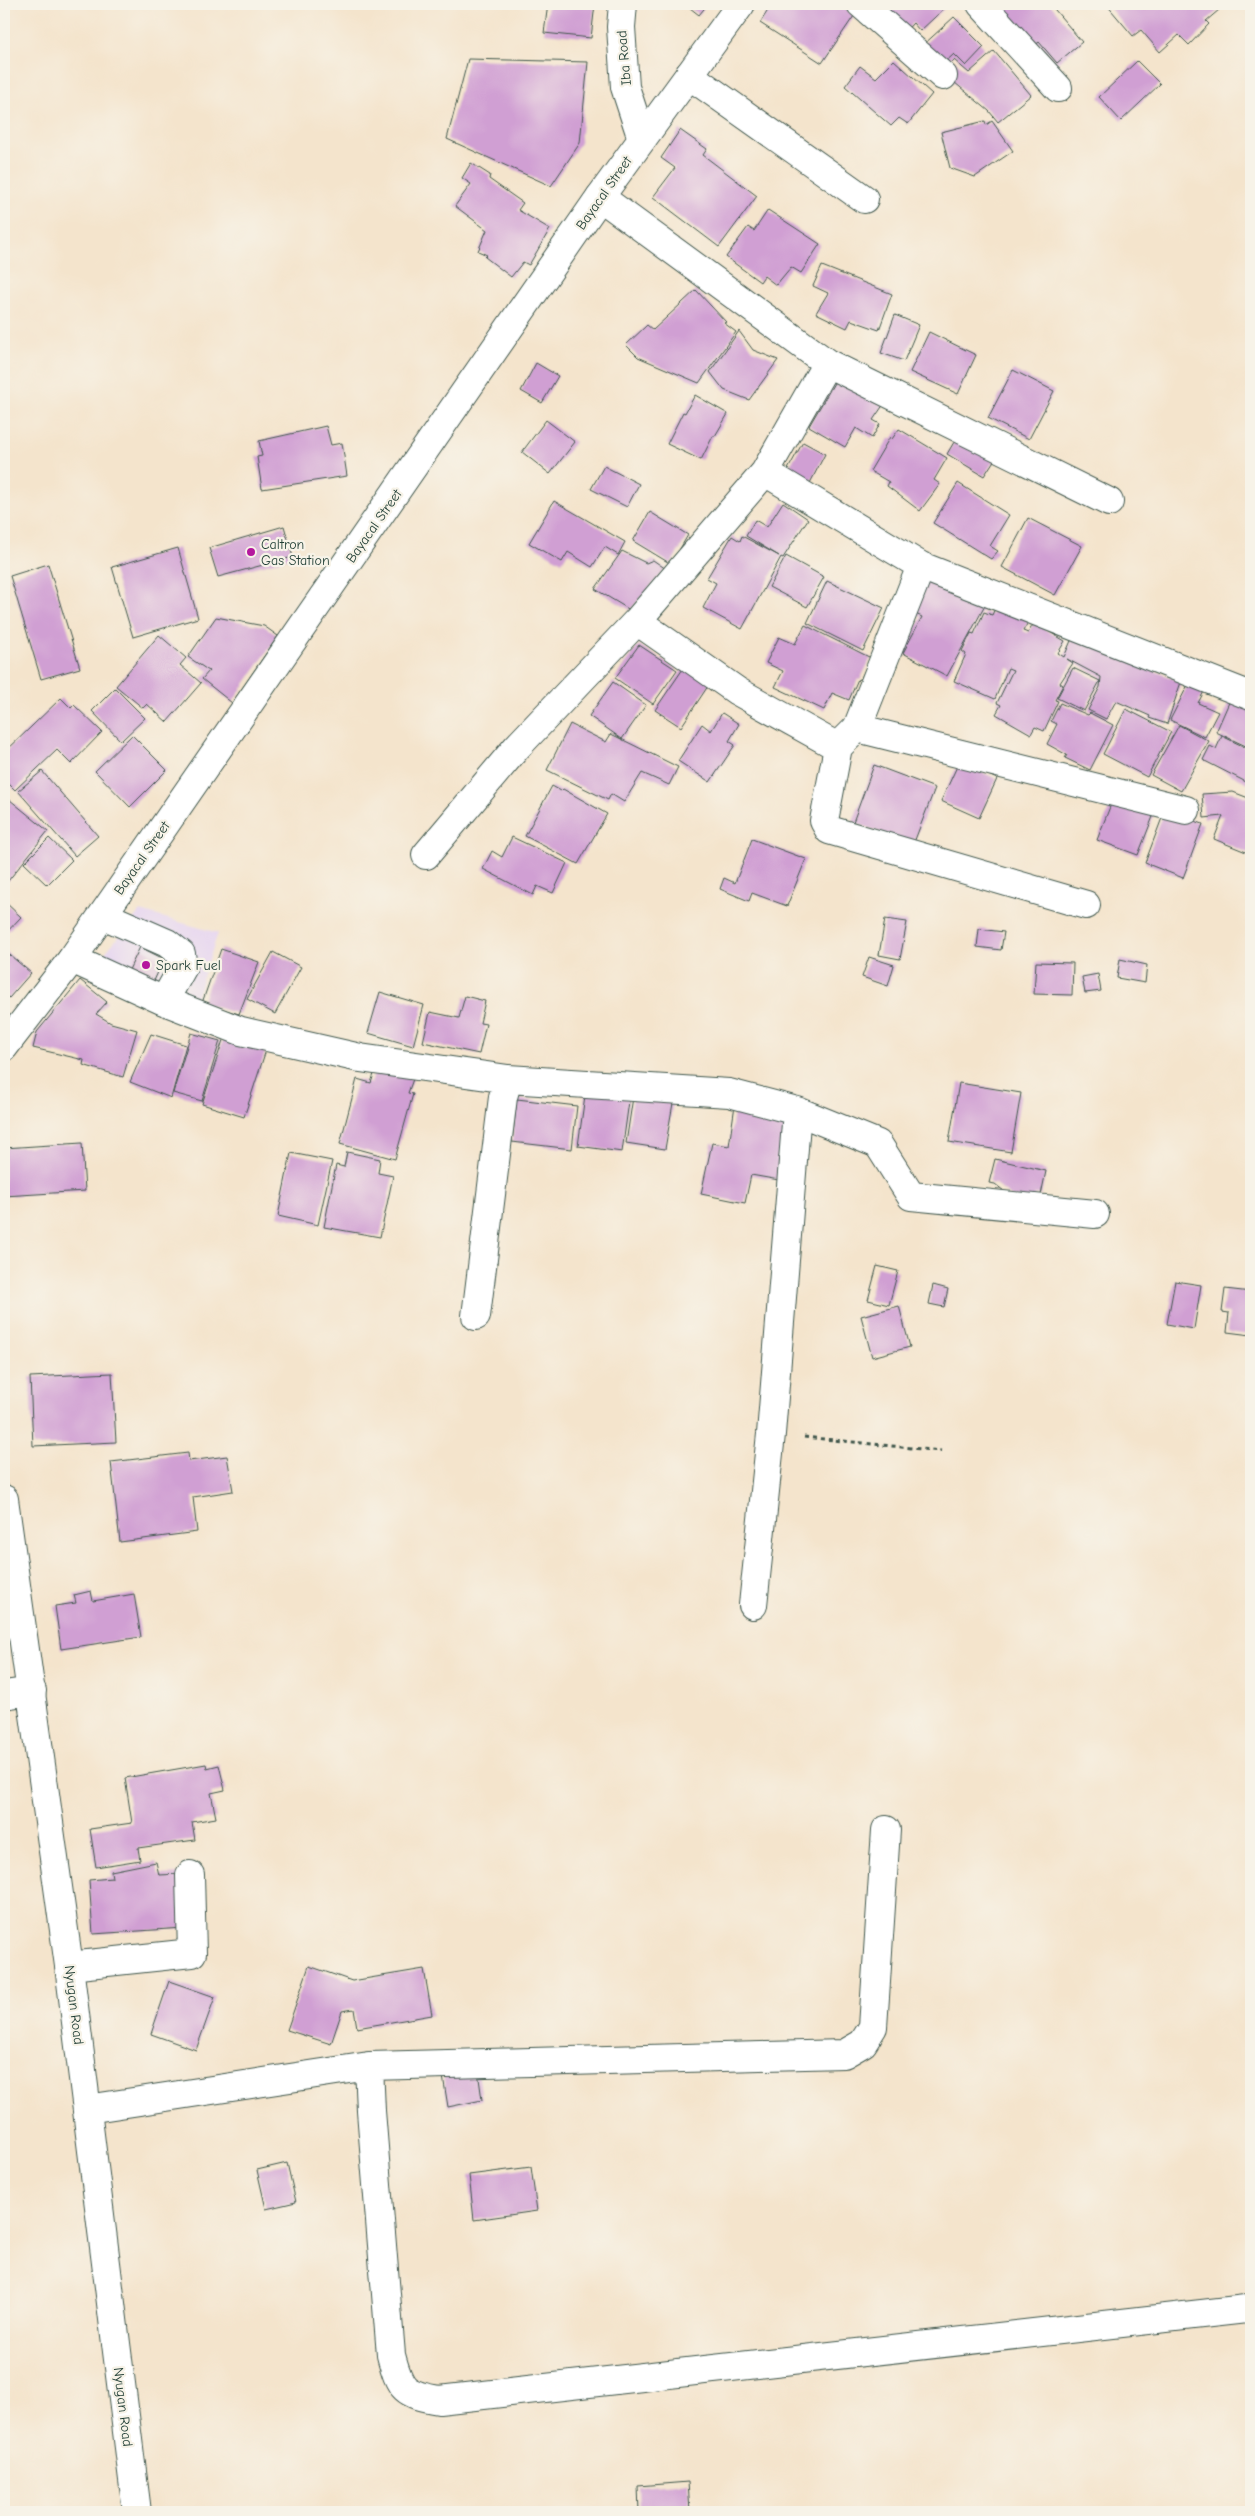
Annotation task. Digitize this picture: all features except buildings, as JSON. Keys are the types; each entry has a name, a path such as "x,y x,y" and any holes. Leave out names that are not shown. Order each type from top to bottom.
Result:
{"street":[{"name":"Iba Road","path":"623,4 621,27 625,86 642,139"},
{"name":"Bayacal Street","path":"4,1047 72,959 600,197 741,4"},
{"path":"861,4 943,76"},
{"path":"981,4 1058,88"},
{"path":"689,75 864,199"},
{"path":"600,197 826,362 1110,502"},
{"path":"426,855 517,747 637,621 766,472 826,362"},
{"path":"766,472 921,566 1251,696"},
{"path":"921,566 857,728 838,747 824,821 829,830 1086,905"},
{"path":"637,621 737,691 838,747"},
{"path":"857,728 1186,810"},
{"path":"102,915 166,943 181,954 183,967 164,1001"},
{"path":"72,959 164,1001 250,1034 360,1058 508,1079 729,1092 797,1111 878,1144 911,1196 1095,1214"},
{"path":"476,1316 503,1097 508,1079"},
{"path":"753,1605 771,1434 797,1111"},
{"name":"Nyugan Road","path":"4,1498 69,1966 137,2512"},
{"path":"4,1695 32,1691"},
{"path":"86,2109 369,2066 844,2054 862,2043 873,2027 886,1830"},
{"path":"69,1966 192,1953 190,1874"},
{"path":"369,2066 391,2355 398,2379 412,2395 439,2400 1246,2309"}],"path":[{"path":"771,1434 941,1451"}],"shaded area":[{"path":"140,911 218,933 189,1018 89,972"}],"place":[{"name":"Caltron Gas Station","path":"251,552"},
{"name":"Spark Fuel","path":"146,965"}]}
